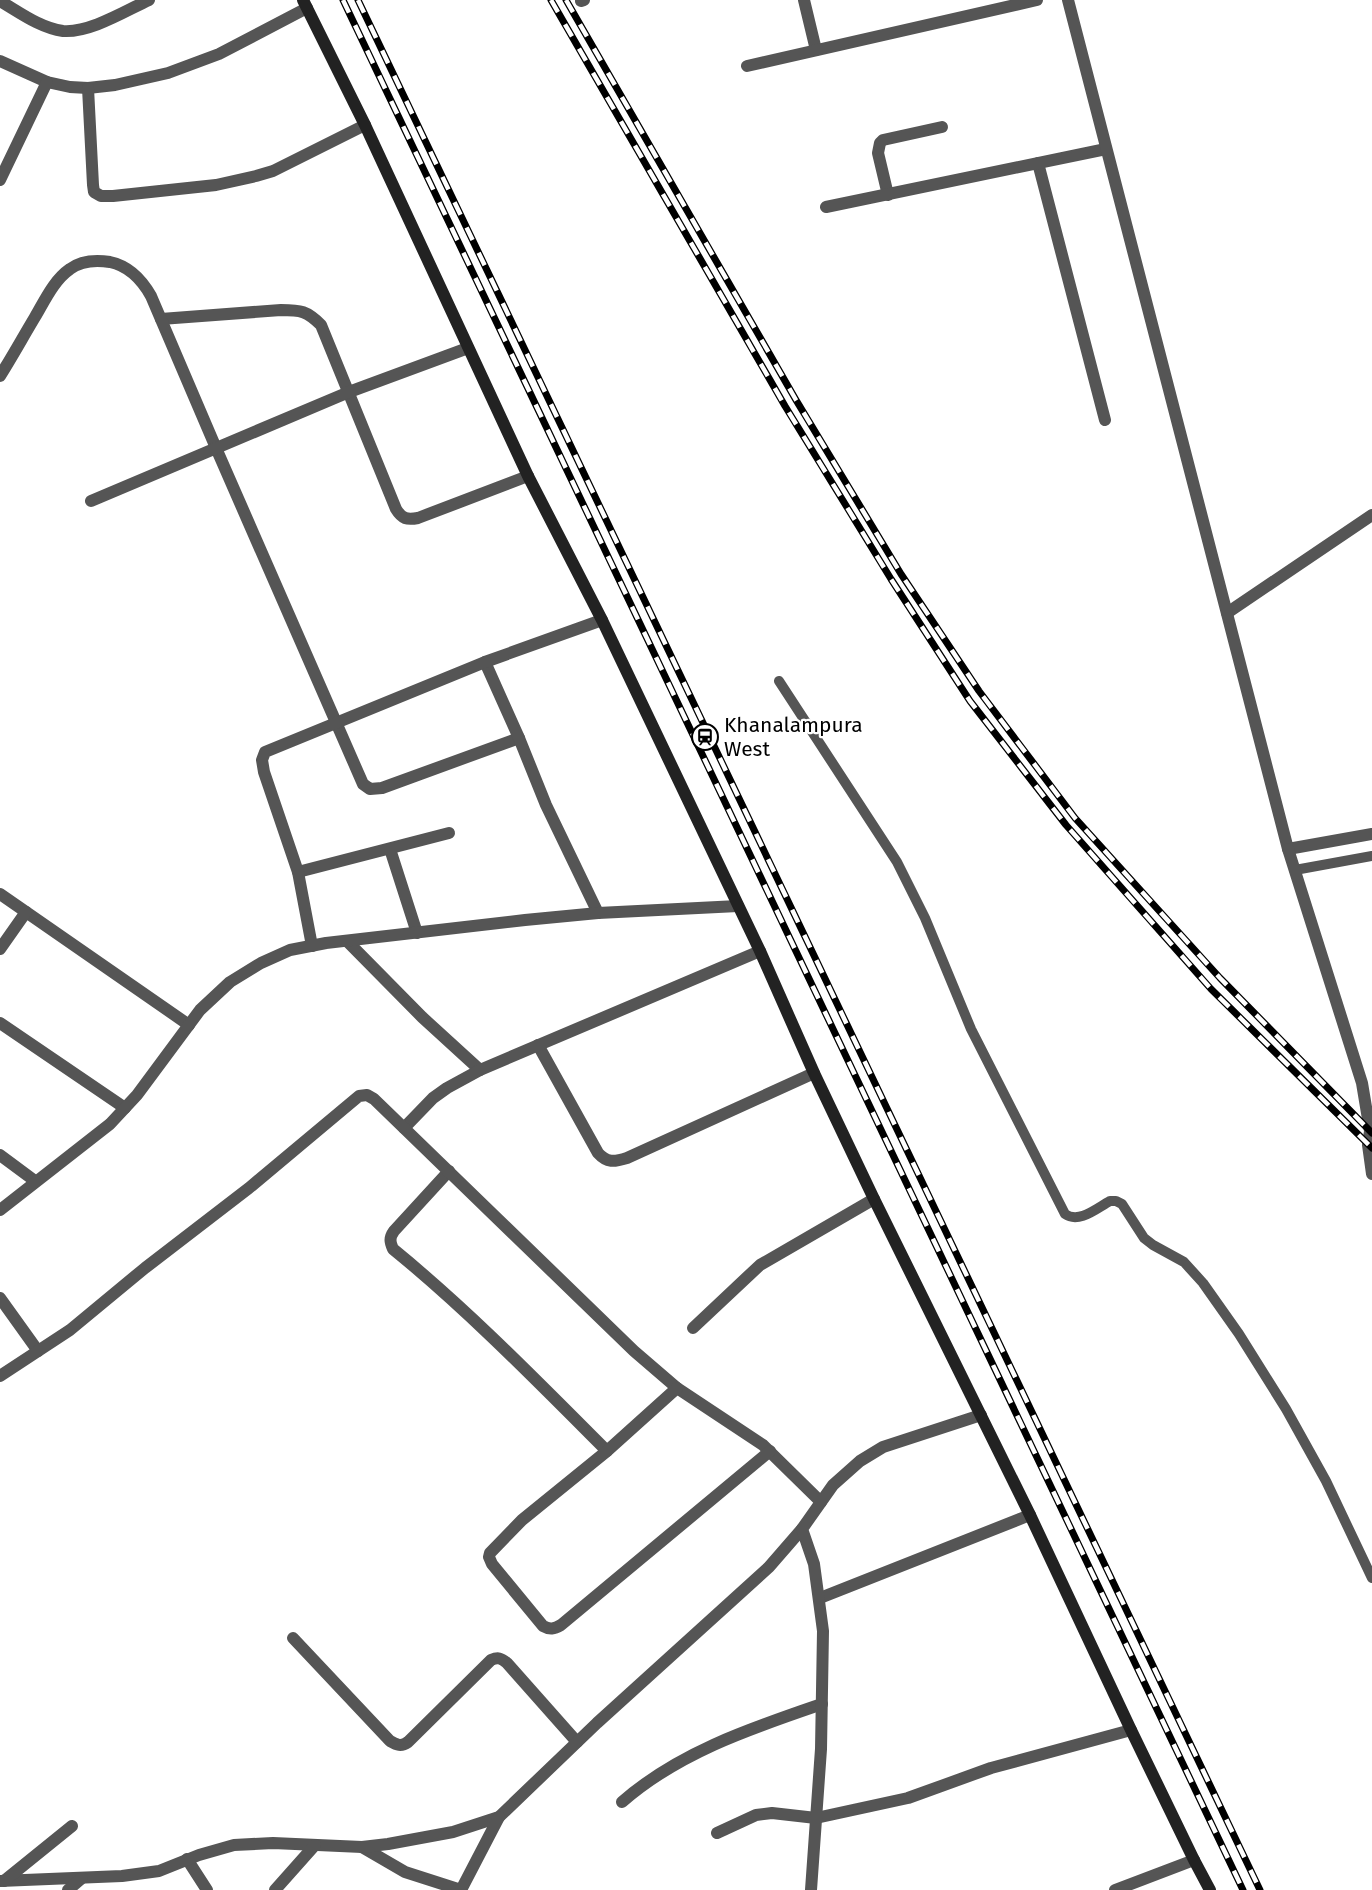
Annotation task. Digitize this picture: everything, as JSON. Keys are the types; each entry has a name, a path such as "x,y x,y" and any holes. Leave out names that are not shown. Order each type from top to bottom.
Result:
{"main road":[{"path":"305,4 365,125 528,476 602,620 760,951 814,1073 874,1199 1030,1515 1131,1730 1210,1890"}],"street":[{"path":"0,2 38,23 61,30 78,31 149,0"},
{"path":"804,0 816,50"},
{"path":"747,66 1037,0"},
{"path":"1068,0 1288,849 1362,1083 1370,1131 1368,1145 1372,1174"},
{"path":"0,61 47,82 88,88 115,85 168,73 219,54 305,4"},
{"path":"0,180 47,82"},
{"path":"88,88 93,185 94,192 101,196 216,185 256,176 273,171 365,125"},
{"path":"888,195 878,153 880,143 883,140 942,127"},
{"path":"826,207 1106,149"},
{"path":"1038,163 1105,420"},
{"path":"0,376 54,285 71,268 98,260 117,264 131,272 143,283 161,318 363,784 370,789 382,788 519,738"},
{"path":"161,318 300,310 311,315 321,325 401,517 418,518 528,476"},
{"path":"91,501 349,392 468,348"},
{"path":"1227,613 1372,515"},
{"path":"312,946 298,872 264,772 262,760 265,752 485,662 602,620"},
{"path":"485,662 546,805 598,914"},
{"path":"298,872 449,833"},
{"path":"1288,849 1372,834"},
{"path":"390,849 417,933"},
{"path":"0,894 189,1025"},
{"path":"0,1210 110,1124 125,1108 200,1010 230,982 261,963 290,950 347,941 598,914 738,906"},
{"path":"0,949 26,912"},
{"path":"347,941 422,1017 480,1070"},
{"path":"404,1128 433,1098 480,1070 760,951"},
{"path":"0,1023 125,1108"},
{"path":"538,1045 598,1153 604,1159 614,1162 814,1073"},
{"path":"0,1376 70,1330 145,1268 249,1188 359,1096 367,1095 374,1099 634,1351 677,1388 770,1451 821,1502"},
{"path":"0,1155 36,1181"},
{"path":"449,1172 393,1231 390,1236 393,1249 432,1282 530,1374 607,1451"},
{"path":"693,1328 760,1265 874,1199"},
{"path":"0,1298 38,1351"},
{"path":"677,1388 607,1451 522,1520 490,1553 492,1564 543,1626 555,1629 770,1451"},
{"path":"362,1847 405,1872 457,1889 500,1817 577,1742 769,1567 802,1529 833,1485 860,1461 883,1447 981,1415"},
{"path":"820,1598 1030,1515"},
{"path":"802,1529 814,1564 823,1631 821,1749 811,1890"},
{"path":"293,1638 390,1741 397,1745 408,1742 491,1660 497,1658 507,1663 577,1742"},
{"path":"622,1802 642,1784 701,1751 754,1728 822,1704"},
{"path":"717,1833 756,1815 771,1813 816,1818 908,1797 991,1768 1131,1730"},
{"path":"2,1881 122,1876 159,1870 234,1845 273,1843 362,1847 388,1844 453,1832 500,1817"},
{"path":"2,1881 72,1826"},
{"path":"275,1890 315,1845"},
{"path":"187,1860 207,1890"},
{"path":"1115,1890 1194,1860"},
{"path":"68,1890 82,1878"}],"lane":[{"path":"779,681 897,862 925,918 971,1029 1065,1214 1071,1218 1078,1218 1110,1201 1122,1204 1144,1238 1184,1262 1203,1283 1239,1334 1286,1409 1326,1481 1372,1578"},
{"path":"1295,870 1372,855"}],"railway":[{"path":"343,0 1243,1890"},
{"path":"358,0 1260,1890"},
{"path":"551,0 785,406 891,579 970,701 1066,825 1211,989 1372,1148"},
{"path":"566,0 796,400 901,574 979,691 1075,818 1220,978 1372,1133"}],"place":[{"name":"Khanalampura West","path":"705,737"}]}
